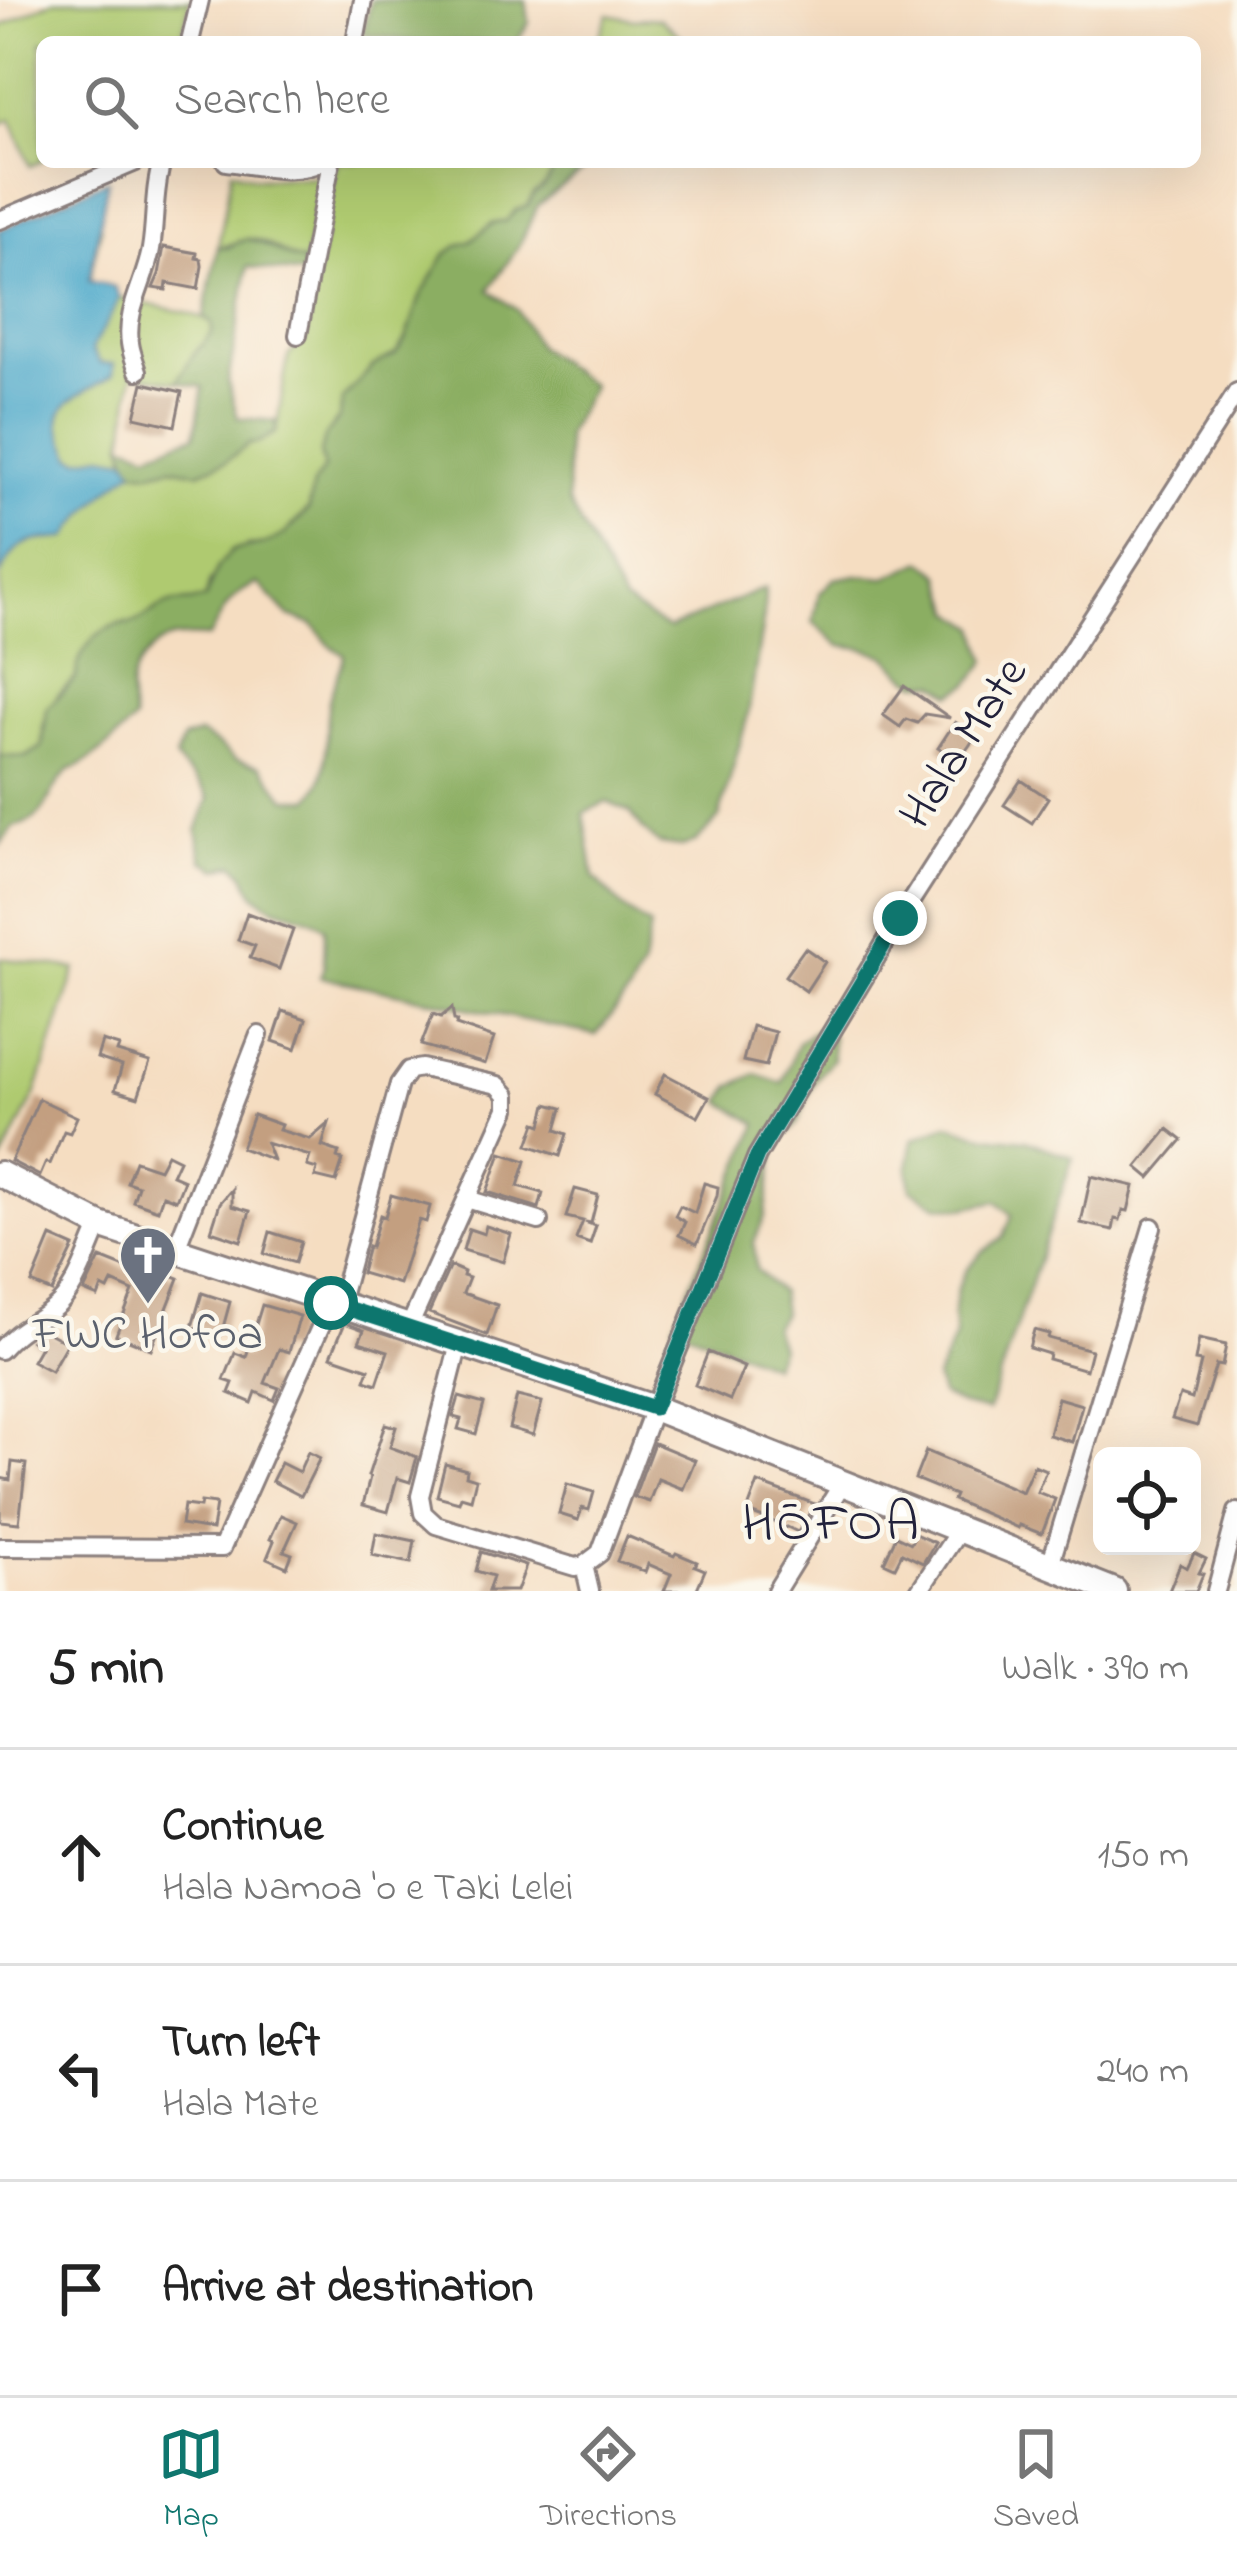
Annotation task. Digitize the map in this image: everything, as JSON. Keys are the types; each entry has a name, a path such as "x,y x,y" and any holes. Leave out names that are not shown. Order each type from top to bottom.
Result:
{"street":[{"path":"191,36 200,0"},
{"path":"356,36 363,0"},
{"path":"0,220 122,168"},
{"path":"138,371 129,340 132,308 146,274 161,168"},
{"path":"298,334 331,168"},
{"name":"Hala Mate","path":"584,1565 599,1553 757,1156 900,918 1237,392"},
{"path":"175,1250 259,1035"},
{"path":"0,1546 222,1548 335,1304 399,1084 409,1070 422,1068 498,1085 507,1095 507,1109 409,1327"},
{"path":"0,1174 100,1226 654,1408 1114,1591"},
{"path":"466,1198 539,1222"},
{"path":"0,1350 66,1296 100,1226"},
{"path":"1051,1564 1152,1227"},
{"path":"459,1344 420,1496 423,1513 436,1525 575,1567 584,1565 590,1591"},
{"path":"776,1591 842,1484"},
{"path":"1216,1591 1237,1512"},
{"path":"920,1591 959,1529"}],"green space":[{"path":"54,0 190,0 182,36 36,36 36,164 30,166 11,119 0,124 0,27"},
{"path":"371,0 526,0 529,23 520,36 363,35"},
{"path":"608,14 660,18 680,36 599,36"},
{"path":"336,168 553,168 528,206 445,255 395,354 373,366 342,400 340,417 326,435 324,469 313,485 309,508 285,534 265,545 247,546 210,581 205,598 133,623 118,623 58,694 43,726 42,747 26,757 0,756 0,230 101,228 89,281 114,287 119,297 194,315 212,324 212,335 177,382 133,374 124,443 127,459 150,472 172,467 198,472 276,432 288,356 305,340"},
{"path":"553,168 586,168 538,205 520,244 489,290 517,310 538,347 592,386 566,435 568,502 624,602 668,629 765,588 748,715 719,818 696,842 682,847 659,844 630,812 607,802 584,813 594,877 623,908 650,927 643,966 629,993 596,1035 320,977 325,928 264,901 234,864 218,869 203,860 197,831 209,798 175,758 183,739 200,734 235,759 261,766 286,799 310,799 323,774 328,707 344,655 313,625 289,616 258,583 233,598 209,637 174,638 153,649 132,679 134,721 95,756 70,770 41,812 13,827 0,845 0,756 26,757 42,747 47,708 76,678 87,647 113,626 130,624 167,604 205,598 218,566 233,550 265,544 285,534 309,509 313,485 324,469 320,452 340,417 342,400 373,366 395,354 445,255 528,206"},
{"path":"232,170 256,178 321,177 305,262 254,239 218,247"},
{"path":"245,239 305,262 302,274 248,267 228,382 238,418 276,421 276,432 198,472 172,467 134,470 124,443 149,453 195,435 203,387 177,382 212,334 212,324 204,317 218,247"},
{"path":"923,561 942,575 954,612 977,627 987,661 969,684 952,694 936,683 917,683 885,655 839,645 813,622 819,594 834,579 886,578"},
{"path":"0,958 76,969 36,1093 1,1163"},
{"path":"817,1029 832,1036 833,1059 814,1083 798,1122 777,1139 765,1216 754,1242 756,1269 780,1292 783,1313 773,1327 780,1347 772,1365 673,1325 758,1124 722,1102 731,1086 756,1074 782,1083 798,1043"},
{"path":"948,1124 984,1136 1026,1140 1073,1158 988,1411 941,1395 936,1378 955,1337 957,1289 982,1252 1003,1238 1012,1215 997,1201 963,1208 937,1205 911,1189 908,1168 913,1139"}],"water":[{"path":"108,180 89,281 114,287 119,297 92,350 100,363 114,364 113,375 69,402 60,428 72,456 127,459 134,470 97,501 67,538 26,544 13,554 0,576 0,230"}],"building":[{"path":"164,247 197,253 202,266 198,289 167,283 166,290 153,288"},
{"path":"143,383 182,392 175,426 135,417"},
{"path":"904,686 950,718 925,714 917,723 906,719 900,727 883,715"},
{"path":"955,722 976,736 958,762 938,748"},
{"path":"1021,780 1048,798 1032,823 1004,805"},
{"path":"247,913 293,930 279,969 250,958 255,946 238,940"},
{"path":"805,948 825,962 806,991 785,976"},
{"path":"452,1008 456,1025 494,1038 485,1064 421,1045 433,1014 441,1017"},
{"path":"283,1011 306,1019 296,1049 273,1041"},
{"path":"752,1026 775,1032 766,1066 743,1061"},
{"path":"102,1041 119,1046 117,1052 150,1062 138,1097 115,1090 122,1066 97,1058"},
{"path":"665,1074 709,1097 698,1117 655,1094"},
{"path":"39,1099 77,1117 40,1176 11,1161"},
{"path":"547,1104 562,1108 556,1130 567,1134 560,1156 528,1145 536,1123 542,1125"},
{"path":"253,1115 281,1125 279,1130 310,1139 329,1123 322,1146 339,1152 337,1158 343,1160 336,1182 315,1177 317,1169 307,1166 310,1156 266,1143 273,1160 241,1148"},
{"path":"1168,1129 1182,1140 1150,1178 1137,1167"},
{"path":"501,1153 526,1161 518,1186 543,1193 539,1208 487,1192"},
{"path":"167,1154 179,1160 172,1175 184,1180 176,1200 163,1195 158,1210 133,1201 138,1186 127,1182 135,1161 159,1169"},
{"path":"1091,1176 1134,1186 1128,1211 1115,1219 1113,1230 1081,1223"},
{"path":"704,1183 718,1187 717,1196 697,1244 679,1235 685,1222 675,1216 680,1206 695,1213"},
{"path":"232,1189 232,1206 250,1211 241,1241 211,1231 220,1203"},
{"path":"575,1189 598,1195 591,1223 585,1222 596,1226 590,1244 576,1239 583,1221 566,1217"},
{"path":"391,1195 430,1206 426,1222 419,1220 399,1284 361,1273"},
{"path":"486,1226 511,1234 503,1262 463,1250 469,1229 484,1234"},
{"path":"270,1232 301,1242 295,1263 264,1254"},
{"path":"51,1237 74,1247 52,1292 32,1283"},
{"name":"FWC Hofoa","path":"100,1258 140,1274 144,1264 179,1278 151,1349 116,1335 133,1291 112,1282 108,1290 102,1287 98,1297 84,1291"},
{"path":"450,1266 469,1278 463,1293 497,1305 487,1335 429,1313"},
{"path":"202,1293 230,1302 221,1335 192,1327"},
{"path":"262,1305 300,1316 289,1352 279,1349 265,1383 279,1388 274,1400 256,1392 252,1403 229,1393 233,1383 224,1380 235,1353 246,1357"},
{"path":"345,1323 364,1330 359,1342 388,1351 377,1384 365,1380 369,1369 331,1356"},
{"path":"1034,1330 1091,1350 1086,1370 1029,1348"},
{"path":"45,1331 67,1343 51,1371 32,1361 40,1347 31,1341"},
{"path":"1199,1339 1226,1345 1197,1426 1172,1419 1180,1395 1192,1399 1201,1362 1195,1361"},
{"path":"708,1352 744,1367 730,1400 695,1385"},
{"path":"517,1396 542,1402 533,1435 509,1428"},
{"path":"459,1397 484,1404 476,1434 458,1429 461,1419 453,1417"},
{"path":"1058,1398 1082,1405 1072,1442 1049,1435"},
{"path":"385,1424 396,1427 390,1447 417,1457 410,1482 397,1478 388,1512 363,1505"},
{"path":"654,1443 695,1460 683,1489 658,1479 649,1502 634,1497"},
{"path":"926,1451 1022,1492 1034,1465 1046,1470 1037,1492 1055,1499 1042,1534 953,1500 955,1495 915,1479"},
{"path":"308,1452 320,1458 301,1496 272,1481 281,1463 299,1472"},
{"path":"12,1462 26,1464 19,1523 0,1521 0,1478 10,1480"},
{"path":"445,1464 467,1470 466,1476 476,1479 471,1499 461,1496 459,1502 437,1496"},
{"path":"758,1483 815,1504 798,1532 787,1527 781,1530 777,1523 747,1512"},
{"path":"567,1484 594,1492 589,1510 582,1508 578,1520 559,1514"},
{"path":"201,1502 216,1504 212,1530 181,1525 184,1505 200,1507"},
{"path":"281,1515 297,1522 284,1551 292,1554 287,1567 267,1558"},
{"path":"376,1533 415,1541 411,1563 372,1555"},
{"path":"915,1534 935,1543 923,1563 902,1553 895,1567 884,1562 896,1536 911,1543"},
{"path":"627,1536 697,1562 695,1566 705,1570 696,1591 664,1591 671,1574 648,1564 645,1572 617,1561"},
{"path":"481,1552 526,1566 517,1591 488,1591 493,1576 476,1571"},
{"path":"1193,1555 1206,1559 1196,1591 1169,1591 1180,1564 1187,1568"}],"place":[{"name":"FWC Hofoa","path":"148,1306"}],"district":[{"name":"HŌFOA","path":"832,1526"}],"route":[{"path":"331,1303 654,1408 757,1156 900,918"}]}
